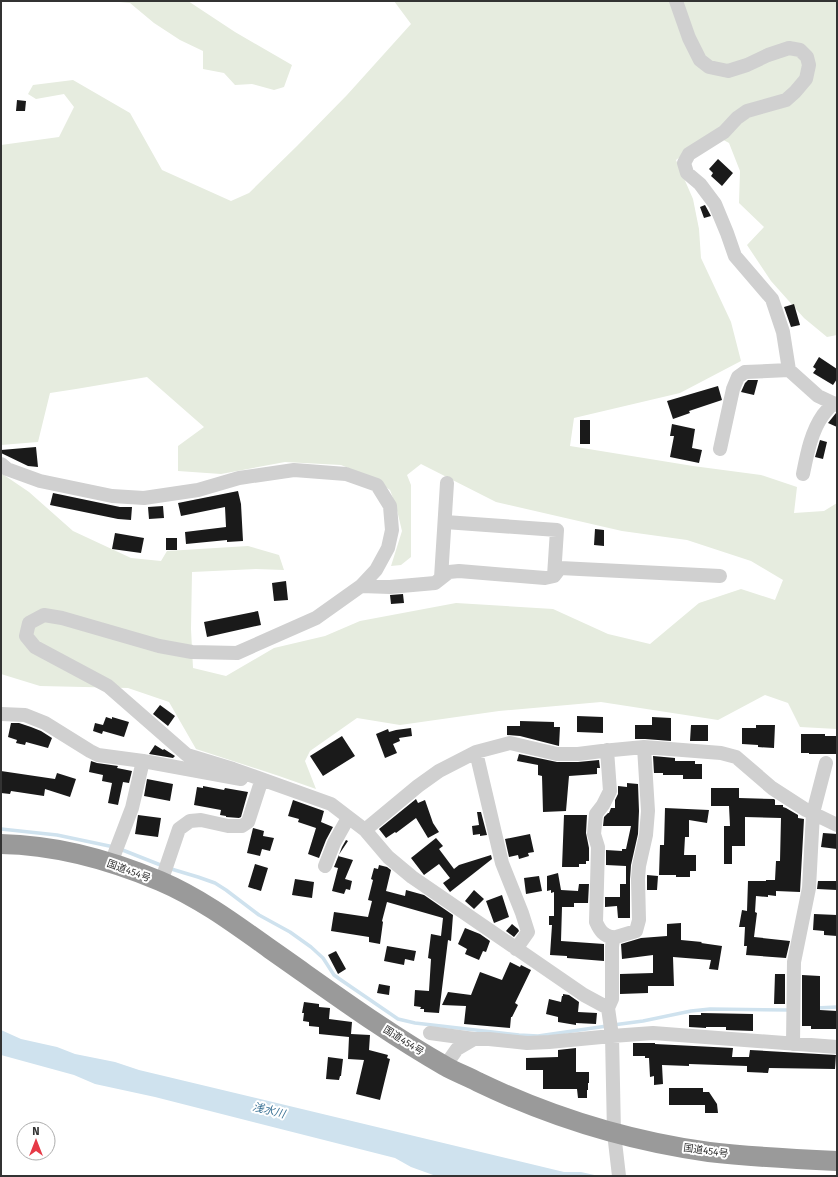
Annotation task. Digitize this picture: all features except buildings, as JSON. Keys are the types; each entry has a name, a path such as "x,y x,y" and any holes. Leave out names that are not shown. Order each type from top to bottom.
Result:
{"highway":[{"name":"国道454号","path":"1,844 15,844 51,849 111,862 184,893 227,918 383,1028 445,1066 500,1092 552,1114 614,1133 662,1144 709,1152 837,1162"}],"street":[{"path":"676,1 692,44 700,60 709,67 728,71 790,48 800,50 807,58 809,65 806,79 786,100 747,110 724,132 689,154 684,163 687,173 700,184 715,204 735,256 772,299 782,332 789,370 818,396 835,404 822,416 815,431 808,450 803,474"},
{"path":"720,449 733,389 738,377 745,372 789,370"},
{"path":"1,464 7,468 40,481 112,496 144,498 198,490 239,478 294,470 346,474 377,485 390,506 392,530 388,548 376,570 361,586 316,618 237,653 192,652 159,646 62,618 44,615 29,623 26,636 35,647 108,686 187,755 233,768 265,782 331,804 365,830 388,857 412,877 584,995 608,1008"},
{"path":"441,578 447,483"},
{"path":"445,522 557,530 554,576"},
{"path":"361,586 390,587 435,583 449,572 459,571 545,578 554,576 560,568 720,576"},
{"path":"1,714 25,715 45,723 90,752 98,755 265,782"},
{"path":"365,830 418,786 439,771 476,752 510,743 557,754 578,754 644,747 721,753 736,757 772,788 813,813 837,825"},
{"path":"607,750 610,791 603,805 596,814 594,834 598,847 596,922 599,930 604,935 613,938 636,931 639,920 639,866 646,835 648,811 644,747"},
{"path":"476,752 502,864 528,932 516,949"},
{"path":"111,862 132,808 143,762"},
{"path":"793,1044 794,962 809,888 813,813 826,763"},
{"path":"161,882 179,829 190,821 201,820 228,826 242,826 248,822 265,782"},
{"path":"325,866 334,843 348,818"},
{"path":"613,938 612,999 608,1008 612,1036 614,1133 619,1173"},
{"path":"430,1033 474,1039 490,1039 527,1043 653,1033 837,1046"},
{"path":"445,1066 457,1048 474,1039"}],"shaded area":[{"path":"109,1 188,1 235,32 292,65 284,87 274,90 252,84 235,85 224,73 203,69 203,51 180,40 154,23 130,3"},
{"path":"394,1 837,1 837,335 827,337 804,318 771,281 747,245 764,227 739,203 740,171 729,143 718,137 697,144 676,160 693,199 699,229 701,258 731,322 741,361 680,393 574,418 570,446 693,466 761,475 797,487 794,513 824,511 837,503 837,729 800,727 788,703 765,695 718,720 601,702 499,711 400,725 357,718 310,751 305,761 316,789 196,749 169,702 128,688 40,686 1,674 1,473 29,492 73,531 131,558 161,561 167,551 248,546 279,555 284,570 256,569 192,572 191,629 193,668 226,676 274,648 325,636 360,621 456,603 553,609 608,634 650,644 699,603 741,589 775,600 783,580 751,561 687,540 622,531 496,502 421,464 407,475 411,485 411,557 401,565 391,566 402,531 396,506 390,490 373,478 341,465 285,462 221,474 178,471 178,446 204,427 147,377 50,393 38,442 1,445 1,145 59,137 74,107 64,94 36,99 28,94 33,85 73,80 130,113 162,170 231,201 249,193 297,146 347,95 411,24"}],"water":[{"name":"浅水川","path":"1,1030 21,1039 57,1047 75,1054 115,1062 139,1070 564,1172 581,1172 599,1176 436,1176 411,1167 395,1158 155,1097 95,1084 74,1075 1,1055"}],"waterway":[{"path":"1,829 57,835 114,847"},
{"path":"120,849 163,866"},
{"path":"168,868 215,883 259,915 290,932 311,947 323,958 334,975 398,1019 415,1023 538,1036 607,1026"},
{"path":"816,1008 837,1007"},
{"path":"613,1025 710,1009 790,1010"}]}
